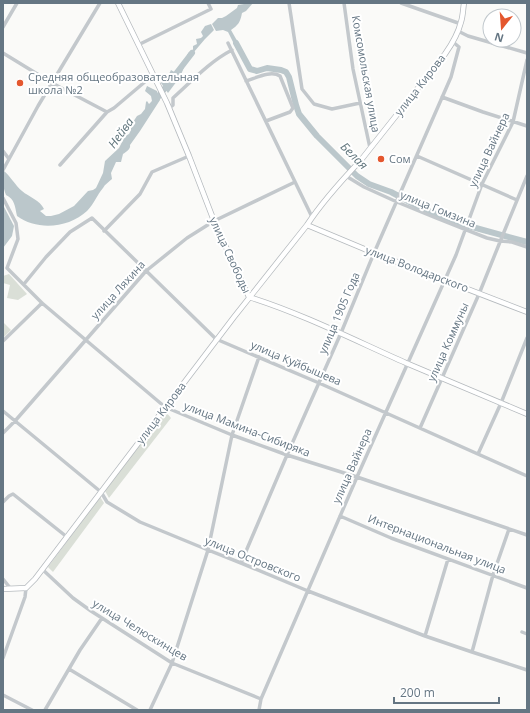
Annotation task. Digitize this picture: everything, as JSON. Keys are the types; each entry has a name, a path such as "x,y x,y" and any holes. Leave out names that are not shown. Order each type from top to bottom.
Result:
{"main road":[{"name":"улица Свободы","path":"118,3 168,106 214,221 249,297 341,333 527,414"},
{"name":"улица Кирова","path":"26,588 35,579 216,339 312,217 342,180 361,160 445,54 453,42 461,24 464,3"},
{"name":"улица Володарского","path":"307,225 374,253 527,312"},
{"path":"3,589 26,588"}],"street":[{"path":"3,26 17,3"},
{"path":"4,169 65,59 100,3"},
{"path":"138,45 211,9 208,3"},
{"path":"289,3 302,89 314,104 332,109 360,103"},
{"name":"Комсомольская улица","path":"344,3 353,69 370,148"},
{"path":"401,3 461,24"},
{"path":"458,31 468,36 527,53"},
{"path":"453,42 459,47 450,77 417,156 517,200 527,176"},
{"path":"228,43 312,217"},
{"path":"168,106 173,104 173,98 210,64 232,50"},
{"path":"3,53 52,83 107,112"},
{"name":"улица Вайнера","path":"260,710 261,699 407,363 456,255 482,184 513,122 527,60"},
{"path":"246,81 271,73 278,74 280,76 293,108 290,112 266,121"},
{"path":"60,165 107,112 153,75"},
{"path":"442,96 482,112 527,126"},
{"path":"3,151 9,159"},
{"path":"104,231 140,194 152,172 189,156"},
{"name":"улица 1905 Года","path":"241,563 417,156"},
{"path":"3,157 9,159"},
{"name":"улица Гомзина","path":"346,176 364,187 397,202 465,230 487,238 512,242 527,247"},
{"name":"улица Ляхина","path":"3,433 146,271 187,238 214,221 295,182"},
{"name":"улица Мамина-Сибиряка","path":"3,198 16,223 18,240 6,268 42,303 165,407 232,435 287,455 357,477 527,536"},
{"name":"улица Коммуны","path":"420,428 479,294 517,200"},
{"name":"улица Куйбышева","path":"24,284 46,257 70,232 92,218 216,339 319,383 527,476"},
{"path":"3,341 42,303"},
{"path":"478,454 501,403 527,338"},
{"path":"150,710 172,663 208,550 232,435 259,357"},
{"name":"улица Островского","path":"3,411 100,492 107,502 140,522 308,591 425,636 527,670"},
{"path":"3,502 13,494 67,537"},
{"name":"Интернациональная улица","path":"340,516 391,538 527,588"},
{"path":"472,652 493,575 508,529"},
{"path":"425,636 448,559"},
{"name":"улица Челюскинцев","path":"42,569 73,598 91,612 172,663 261,699"},
{"path":"3,578 11,589"},
{"name":"улица Кирова","path":"3,658 25,597 26,588"},
{"path":"45,710 80,650 102,618"},
{"path":"522,632 527,634"},
{"path":"69,669 137,710"},
{"path":"3,695 32,710"}],"shaded area":[{"path":"253,3 246,11 242,13 238,23 231,30 240,46 240,51 237,50 228,32 223,30 216,31 212,24 218,18 226,16 237,8 238,5"},
{"path":"211,24 214,30 188,59 187,55 192,51 193,46 197,44 196,39 203,36 201,32 205,26"},
{"path":"184,63 185,65 180,77 168,93 161,83 162,81 164,81 166,85 173,77 169,74 171,70 176,73 180,68 179,66"},
{"path":"147,86 157,91 160,100 130,145 129,149 123,154 121,162 116,162 111,173 112,179 106,184 87,211 80,217 71,221 53,226 34,224 17,216 13,201 6,195 4,189 4,171 22,191 40,203 44,209 40,211 46,216 59,214 74,206 88,191 96,188 103,173 105,161 119,148 125,136 129,134 131,125 137,116 145,109 146,102 147,101 149,104 152,101 151,96 145,91"},
{"path":"3,205 14,226 12,236 3,248"},
{"path":"9,274 27,294 18,300 7,298 10,285 3,283 3,276"},
{"path":"3,322 11,330 3,338"},
{"path":"165,411 171,418 109,498 105,491"},
{"path":"100,497 104,503 53,572 48,567"}],"waterway":[{"name":"Белая","path":"236,43 250,69 257,71 267,68 286,72 289,77 299,114 317,136 357,176 369,184 391,192 421,208 465,225 527,242"},
{"name":"Нейва","path":"155,101 192,53"}],"place":[{"name":"Средняя общеобразовательная школа №2","path":"20,83"},
{"name":"Сом","path":"381,159"}]}
